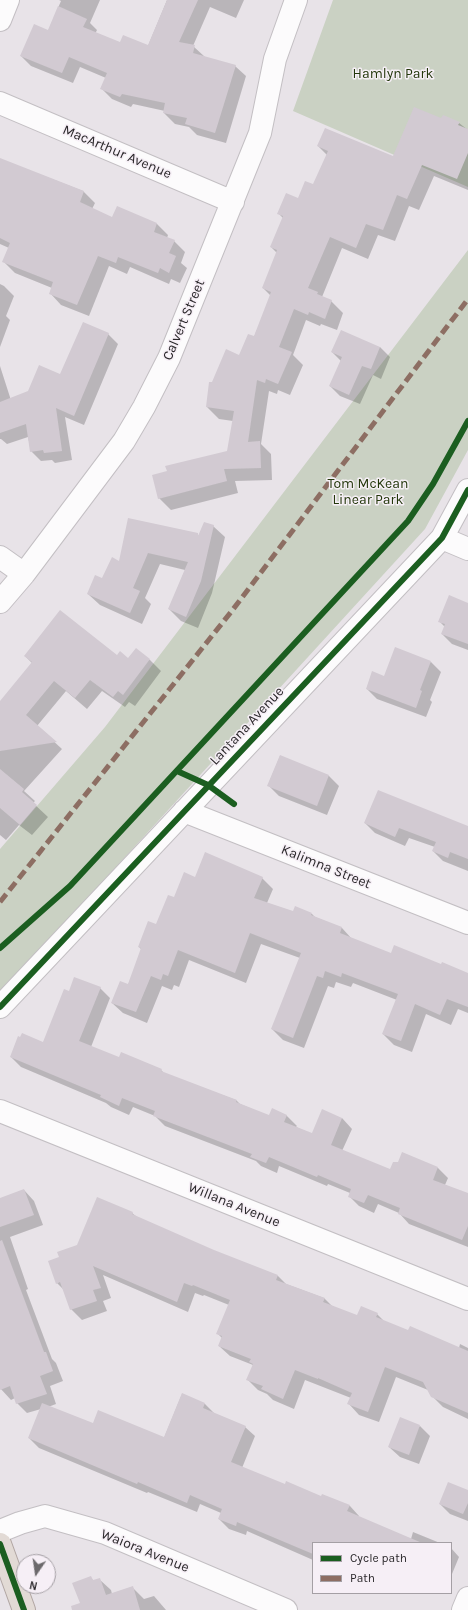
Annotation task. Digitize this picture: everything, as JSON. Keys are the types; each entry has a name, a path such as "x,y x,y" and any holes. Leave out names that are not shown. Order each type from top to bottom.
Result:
{"highway":[{"path":"0,1544 24,1610"}],"street":[{"path":"0,20 8,0"},
{"name":"Calvert Street","path":"0,602 24,574 124,441 144,407 169,358 260,134 275,59 296,0"},
{"name":"MacArthur Avenue","path":"0,103 233,202"},
{"name":"Lantana Avenue","path":"0,1007 442,538 468,490"},
{"path":"442,538 468,548"},
{"path":"0,557 24,574"},
{"name":"Kalimna Street","path":"184,811 468,924"},
{"name":"Willana Avenue","path":"0,1111 468,1300"},
{"name":"Waiora Avenue","path":"0,1531 20,1523 45,1516 105,1534 286,1610"}],"green space":[{"name":"Hamlyn Park","path":"333,0 468,0 468,187 293,111"},
{"name":"Tom McKean Linear Park","path":"468,250 468,450 425,529 0,994 0,849 105,727"}],"building":[{"path":"167,0 198,0 179,42 195,45 193,53 236,65 215,133 185,124 187,118 163,113 165,103 122,94 120,97 100,89 107,73 69,57 62,73 20,56 34,24 48,30 58,6 87,19 83,27 120,42 123,35 148,45"},
{"path":"414,107 441,118 443,115 460,122 458,125 468,129 468,153 457,179 422,165 407,199 397,195 383,230 366,224 356,248 330,237 308,288 318,292 317,294 332,300 325,319 309,312 308,315 294,309 279,347 292,352 278,384 266,379 265,383 257,380 248,442 260,441 261,468 224,469 227,481 158,499 152,475 167,471 165,466 227,451 234,411 206,407 209,382 212,382 226,349 239,355 248,334 254,336 271,292 262,288 277,250 270,247 283,216 277,214 286,193 298,198 305,181 313,184 328,151 317,146 325,128 393,156"},
{"path":"0,158 84,191 80,202 112,217 117,206 157,223 154,232 175,240 169,253 176,256 169,273 160,268 158,273 118,257 116,263 98,256 77,305 49,294 53,282 2,262 10,243 0,238"},
{"path":"83,322 109,333 74,416 56,408 62,451 44,453 43,450 30,452 26,424 0,433 0,402 28,391 39,365 60,374"},
{"path":"341,330 380,347 371,369 362,366 349,395 329,386 342,357 331,352"},
{"path":"128,518 198,533 198,536 204,522 214,525 201,581 186,617 168,609 188,562 148,553 133,588 140,591 130,613 87,594 95,575 102,578 112,557 119,561"},
{"path":"449,595 468,603 468,644 441,634 445,624 438,622"},
{"path":"60,610 117,655 120,651 128,658 136,648 150,659 123,695 118,691 113,697 90,680 75,698 54,681 26,715 57,742 0,751 0,701 32,662 24,656"},
{"path":"395,647 431,661 420,690 422,691 416,708 366,689 372,671 384,676"},
{"path":"280,755 329,775 317,806 267,786"},
{"path":"0,769 24,789 22,792 37,805 20,825 0,808"},
{"path":"378,790 468,826 468,859 450,852 448,858 432,851 436,842 399,828 395,837 364,823"},
{"path":"205,852 263,877 254,898 293,911 295,906 312,913 311,915 342,927 340,933 391,953 394,945 468,973 468,1007 447,999 440,1015 415,1004 401,1041 382,1034 398,994 342,973 341,977 325,971 323,978 317,976 293,1038 271,1029 301,953 250,933 235,973 178,950 168,976 163,974 161,980 151,976 136,1012 111,1003 120,981 128,984 141,948 138,947 148,921 156,924 168,895 174,897 184,872 195,877"},
{"path":"74,977 101,987 79,1041 119,1057 121,1052 162,1069 161,1071 237,1100 236,1102 269,1115 272,1108 287,1115 284,1122 312,1133 322,1109 342,1118 331,1145 390,1169 393,1162 398,1162 402,1152 438,1167 433,1180 468,1193 468,1226 462,1240 398,1214 400,1208 368,1195 364,1203 348,1197 351,1189 318,1175 317,1177 269,1157 266,1163 250,1157 252,1154 153,1116 155,1111 122,1098 119,1106 100,1097 101,1095 10,1057 18,1036 20,1037 22,1033 43,1042 64,989 69,991"},
{"path":"24,1189 34,1215 0,1227 0,1198"},
{"path":"97,1197 214,1250 278,1275 276,1280 325,1298 323,1302 357,1315 361,1306 378,1313 376,1317 408,1330 410,1326 468,1351 468,1413 431,1397 423,1382 385,1367 368,1412 347,1404 352,1393 295,1370 283,1399 261,1389 263,1386 246,1380 253,1364 249,1362 251,1359 218,1346 222,1336 216,1334 230,1300 193,1285 184,1283 177,1302 93,1266 101,1288 93,1290 97,1301 70,1310 60,1282 56,1284 48,1261 59,1257 57,1252 77,1245"},
{"path":"2,1240 44,1352 46,1352 53,1371 40,1376 47,1394 16,1404 10,1386 0,1390 0,1241"},
{"path":"182,1393 205,1403 203,1408 246,1426 231,1462 285,1484 286,1481 321,1496 322,1494 350,1505 347,1511 420,1542 312,1542 312,1554 237,1522 236,1526 218,1519 222,1509 190,1495 187,1503 138,1482 137,1484 28,1438 42,1403 93,1423 98,1410 164,1437"},
{"path":"400,1417 420,1425 409,1455 388,1447"},
{"path":"448,1482 468,1490 468,1503 463,1514 439,1504"},
{"path":"91,1576 93,1580 100,1578 106,1595 133,1586 140,1610 72,1610 71,1606 80,1603 72,1583"}],"marked path":[{"path":"0,902 231,612 468,299"}],"cycle path":[{"path":"0,948 70,886 408,521 433,484 468,421"},
{"path":"0,1007 442,538 468,490"},
{"path":"177,771 208,785 234,804"},
{"path":"0,1544 24,1610"}]}
